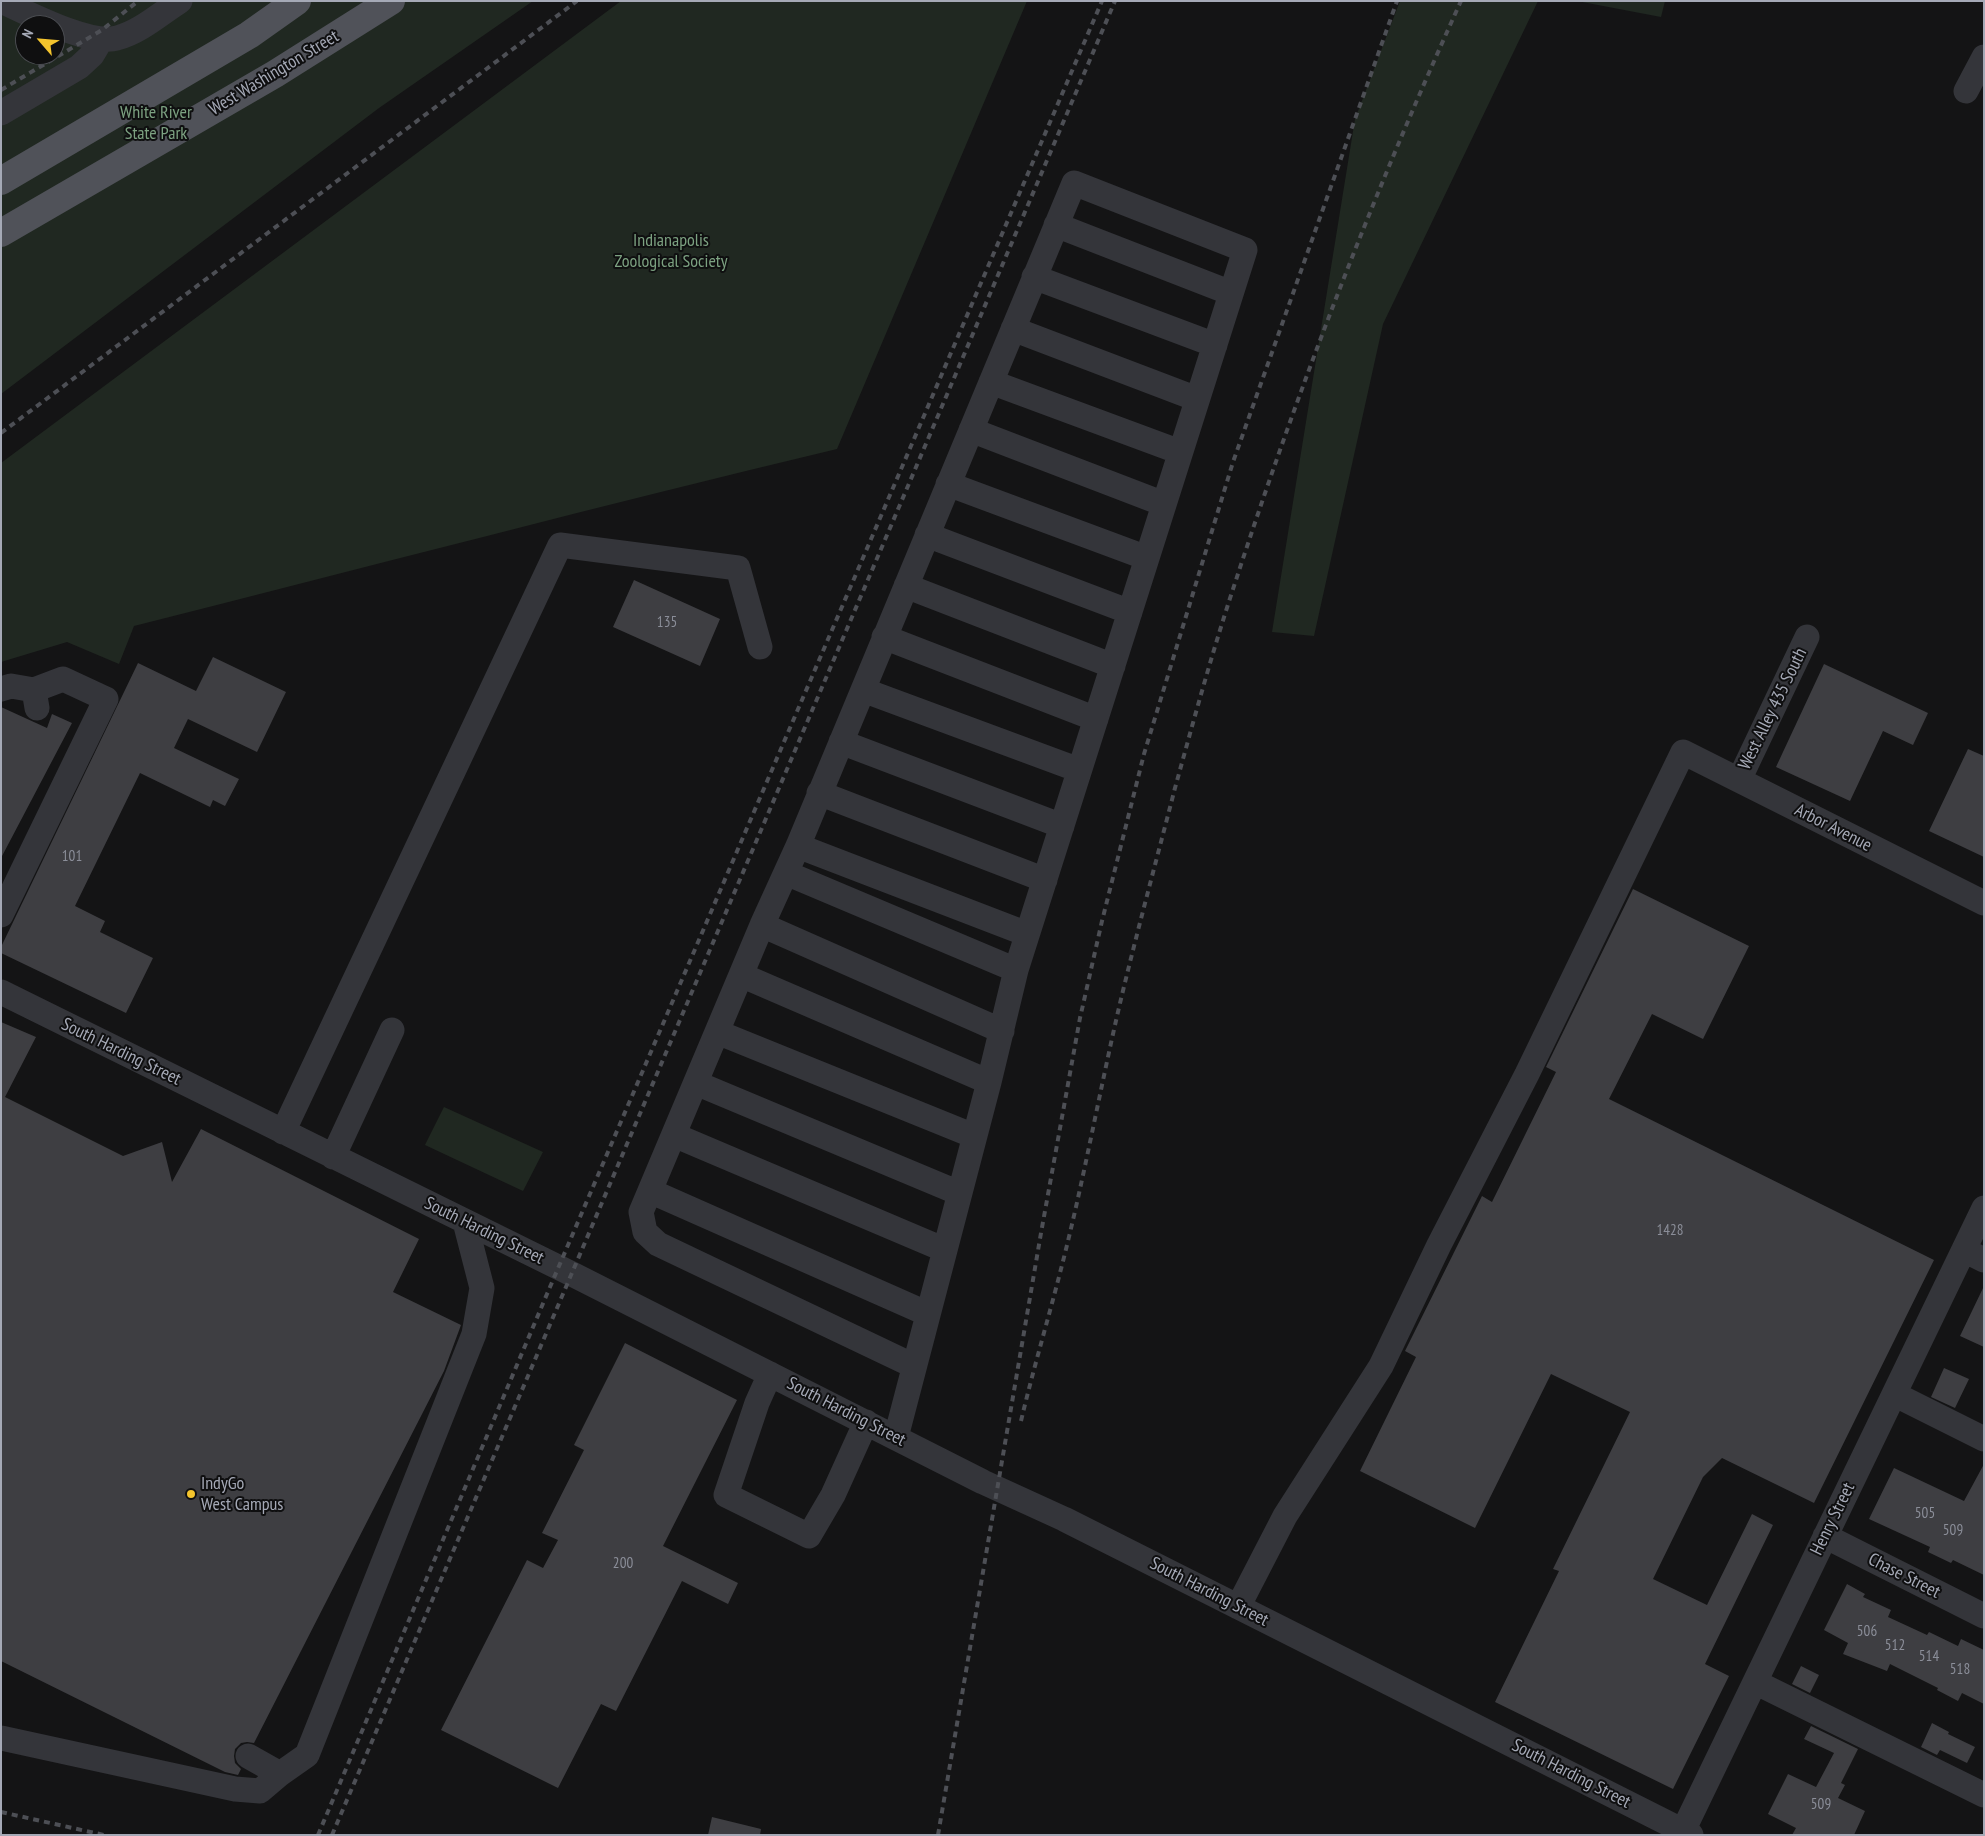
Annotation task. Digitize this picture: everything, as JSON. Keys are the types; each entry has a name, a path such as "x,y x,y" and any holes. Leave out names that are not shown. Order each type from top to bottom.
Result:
{"main road":[{"path":"1,181 249,35 297,1"},
{"name":"West Washington Street","path":"1,233 276,74 391,1"}],"street":[{"path":"1,1 75,32 101,40 119,38 138,29 180,1"},
{"path":"1,113 79,67 92,55 101,40"},
{"path":"1966,91 1984,57"},
{"path":"896,1437 989,1082 1016,970 1245,250 1074,183 798,846 762,925 641,1212 645,1232 658,1244 914,1366"},
{"path":"1056,225 1231,293"},
{"path":"1034,277 1215,345"},
{"path":"1013,330 1197,399"},
{"path":"991,382 1180,452"},
{"path":"971,430 1164,504"},
{"path":"948,484 1147,558"},
{"path":"927,535 1130,612"},
{"path":"282,1132 560,545 738,568 760,647"},
{"path":"906,586 1113,666"},
{"path":"884,637 1096,719"},
{"name":"West Alley 435 South","path":"1739,780 1807,637"},
{"path":"1,689 11,686 36,699 63,679 106,700 1,915"},
{"path":"863,690 1080,770"},
{"path":"841,742 1062,826"},
{"name":"Arbor Avenue","path":"1238,1607 1285,1516 1381,1366 1439,1245 1531,1065 1683,752 1984,903"},
{"path":"819,793 1044,880"},
{"path":"798,846 1027,934"},
{"path":"786,873 1016,970"},
{"path":"762,925 1002,1031"},
{"path":"741,975 989,1082"},
{"name":"South Harding Street","path":"1,992 1238,1607 1686,1833"},
{"path":"333,1157 392,1030"},
{"path":"717,1032 974,1136"},
{"path":"696,1083 959,1193"},
{"path":"674,1135 945,1250"},
{"path":"650,1191 928,1314"},
{"name":"Henry Street","path":"1686,1833 1755,1682 1894,1394 1974,1255 1984,1208"},
{"path":"1,1738 234,1790 260,1791 307,1755 474,1334 482,1288 465,1222"},
{"path":"770,1374 757,1403 726,1495 809,1536 833,1495 866,1422"},
{"path":"1894,1394 1984,1439"},
{"name":"Chase Street","path":"1825,1536 1984,1616"},
{"path":"1755,1682 1984,1795"},
{"path":"248,1756 280,1774"}],"green space":[{"name":"White River State Park","path":"1,1 533,1 379,108 1,394"},
{"name":"Indianapolis Zoological Society","path":"621,1 1027,1 837,449 134,626 119,664 67,642 1,662 1,463"},
{"path":"1400,1 1538,1 1383,324 1314,636 1272,632 1355,119"},
{"path":"1577,1 1665,1 1661,17"},
{"path":"444,1107 543,1152 523,1191 425,1145"}],"building":[{"path":"634,580 720,619 700,666 613,627"},
{"path":"213,657 286,692 257,752 188,719 174,748 239,779 225,806 213,800 210,807 140,773 75,906 105,921 100,932 153,958 126,1013 1,953 1,947 138,663 196,691"},
{"path":"1824,664 1928,713 1913,745 1883,731 1850,801 1776,767"},
{"path":"1,707 47,728 52,714 72,723 1,858"},
{"path":"1968,749 1984,756 1984,857 1929,831"},
{"path":"1633,889 1749,946 1703,1039 1652,1014 1609,1099 1934,1260 1814,1503 1722,1458 1703,1477 1653,1579 1707,1605 1752,1514 1773,1525 1705,1664 1729,1676 1673,1789 1495,1702 1559,1571 1553,1569 1630,1412 1551,1374 1475,1528 1360,1471 1416,1357 1405,1351 1482,1196 1492,1202 1556,1072 1546,1067"},
{"name":"IndyGo West Campus","path":"1,1022 36,1037 5,1097 123,1156 162,1142 172,1182 201,1129 419,1239 393,1292 461,1325 444,1371 254,1743 241,1743 235,1749 235,1763 241,1769 238,1775 225,1772 1,1661"},
{"path":"1984,1286 1984,1347 1960,1336"},
{"path":"625,1343 737,1400 663,1546 738,1583 728,1604 682,1581 616,1711 601,1704 558,1788 441,1730 527,1560 543,1568 558,1540 542,1533 584,1450 574,1445"},
{"path":"1944,1368 1969,1379 1955,1408 1931,1397"},
{"path":"1984,1464 1984,1575 1953,1560 1951,1563 1928,1552 1930,1547 1869,1519 1894,1468 1964,1501"},
{"path":"1847,1584 1865,1594 1863,1597 1891,1610 1888,1617 1927,1635 1929,1632 1958,1646 1961,1639 1984,1650 1984,1704 1962,1693 1958,1701 1937,1690 1938,1688 1890,1664 1887,1671 1843,1654 1848,1643 1824,1630"},
{"path":"1801,1666 1819,1675 1810,1693 1792,1684"},
{"path":"1932,1723 1949,1732 1948,1734 1975,1747 1967,1763 1940,1750 1937,1755 1921,1747"},
{"path":"1811,1726 1858,1749 1841,1783 1845,1785 1838,1798 1865,1811 1854,1835 1792,1835 1796,1828 1768,1814 1788,1774 1816,1787 1834,1753 1804,1739"},
{"path":"712,1817 761,1829 760,1835 708,1835"}],"railway":[{"path":"1,90 102,30 138,1"},
{"path":"1,433 577,1"},
{"path":"318,1835 547,1294 1102,1"},
{"path":"332,1835 1115,1"},
{"path":"938,1835 1041,1233 1080,1018 1102,921 1144,754 1233,462 1397,1"},
{"path":"1021,1421 1085,1168 1113,1033 1134,946 1175,788 1219,632 1286,433 1340,287 1429,72 1461,1"},
{"path":"1,1812 104,1835"}],"place":[{"name":"IndyGo West Campus","path":"191,1494"}]}
